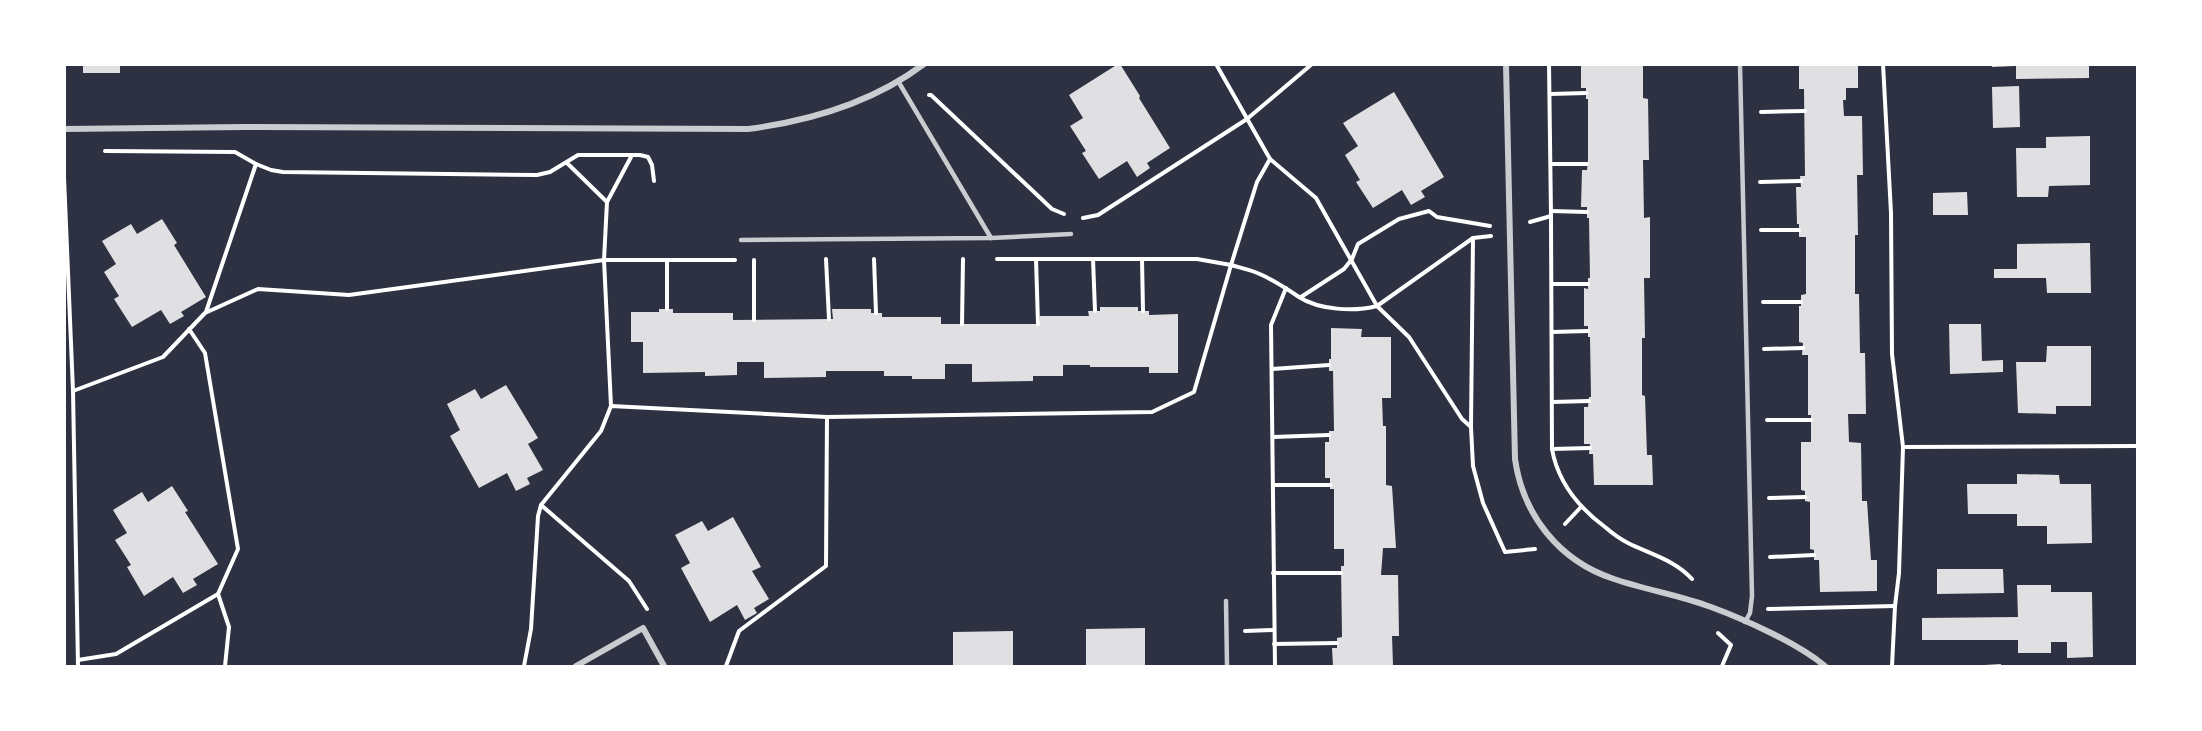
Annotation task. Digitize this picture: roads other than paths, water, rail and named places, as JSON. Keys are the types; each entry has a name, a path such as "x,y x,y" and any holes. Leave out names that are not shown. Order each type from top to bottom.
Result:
{"street":[{"path":"64,129 243,127 748,129 819,116 898,81 924,64"},
{"path":"1506,64 1515,459 1521,486 1532,512 1557,545 1591,570 1617,580 1711,607 1793,645 1825,666"},
{"path":"576,666 642,628 664,666"}],"lane":[{"path":"1740,64 1752,573 1751,608 1745,622"},
{"path":"898,81 991,238"},
{"path":"741,240 991,238 1071,234"},
{"path":"1226,601 1227,666"}]}
